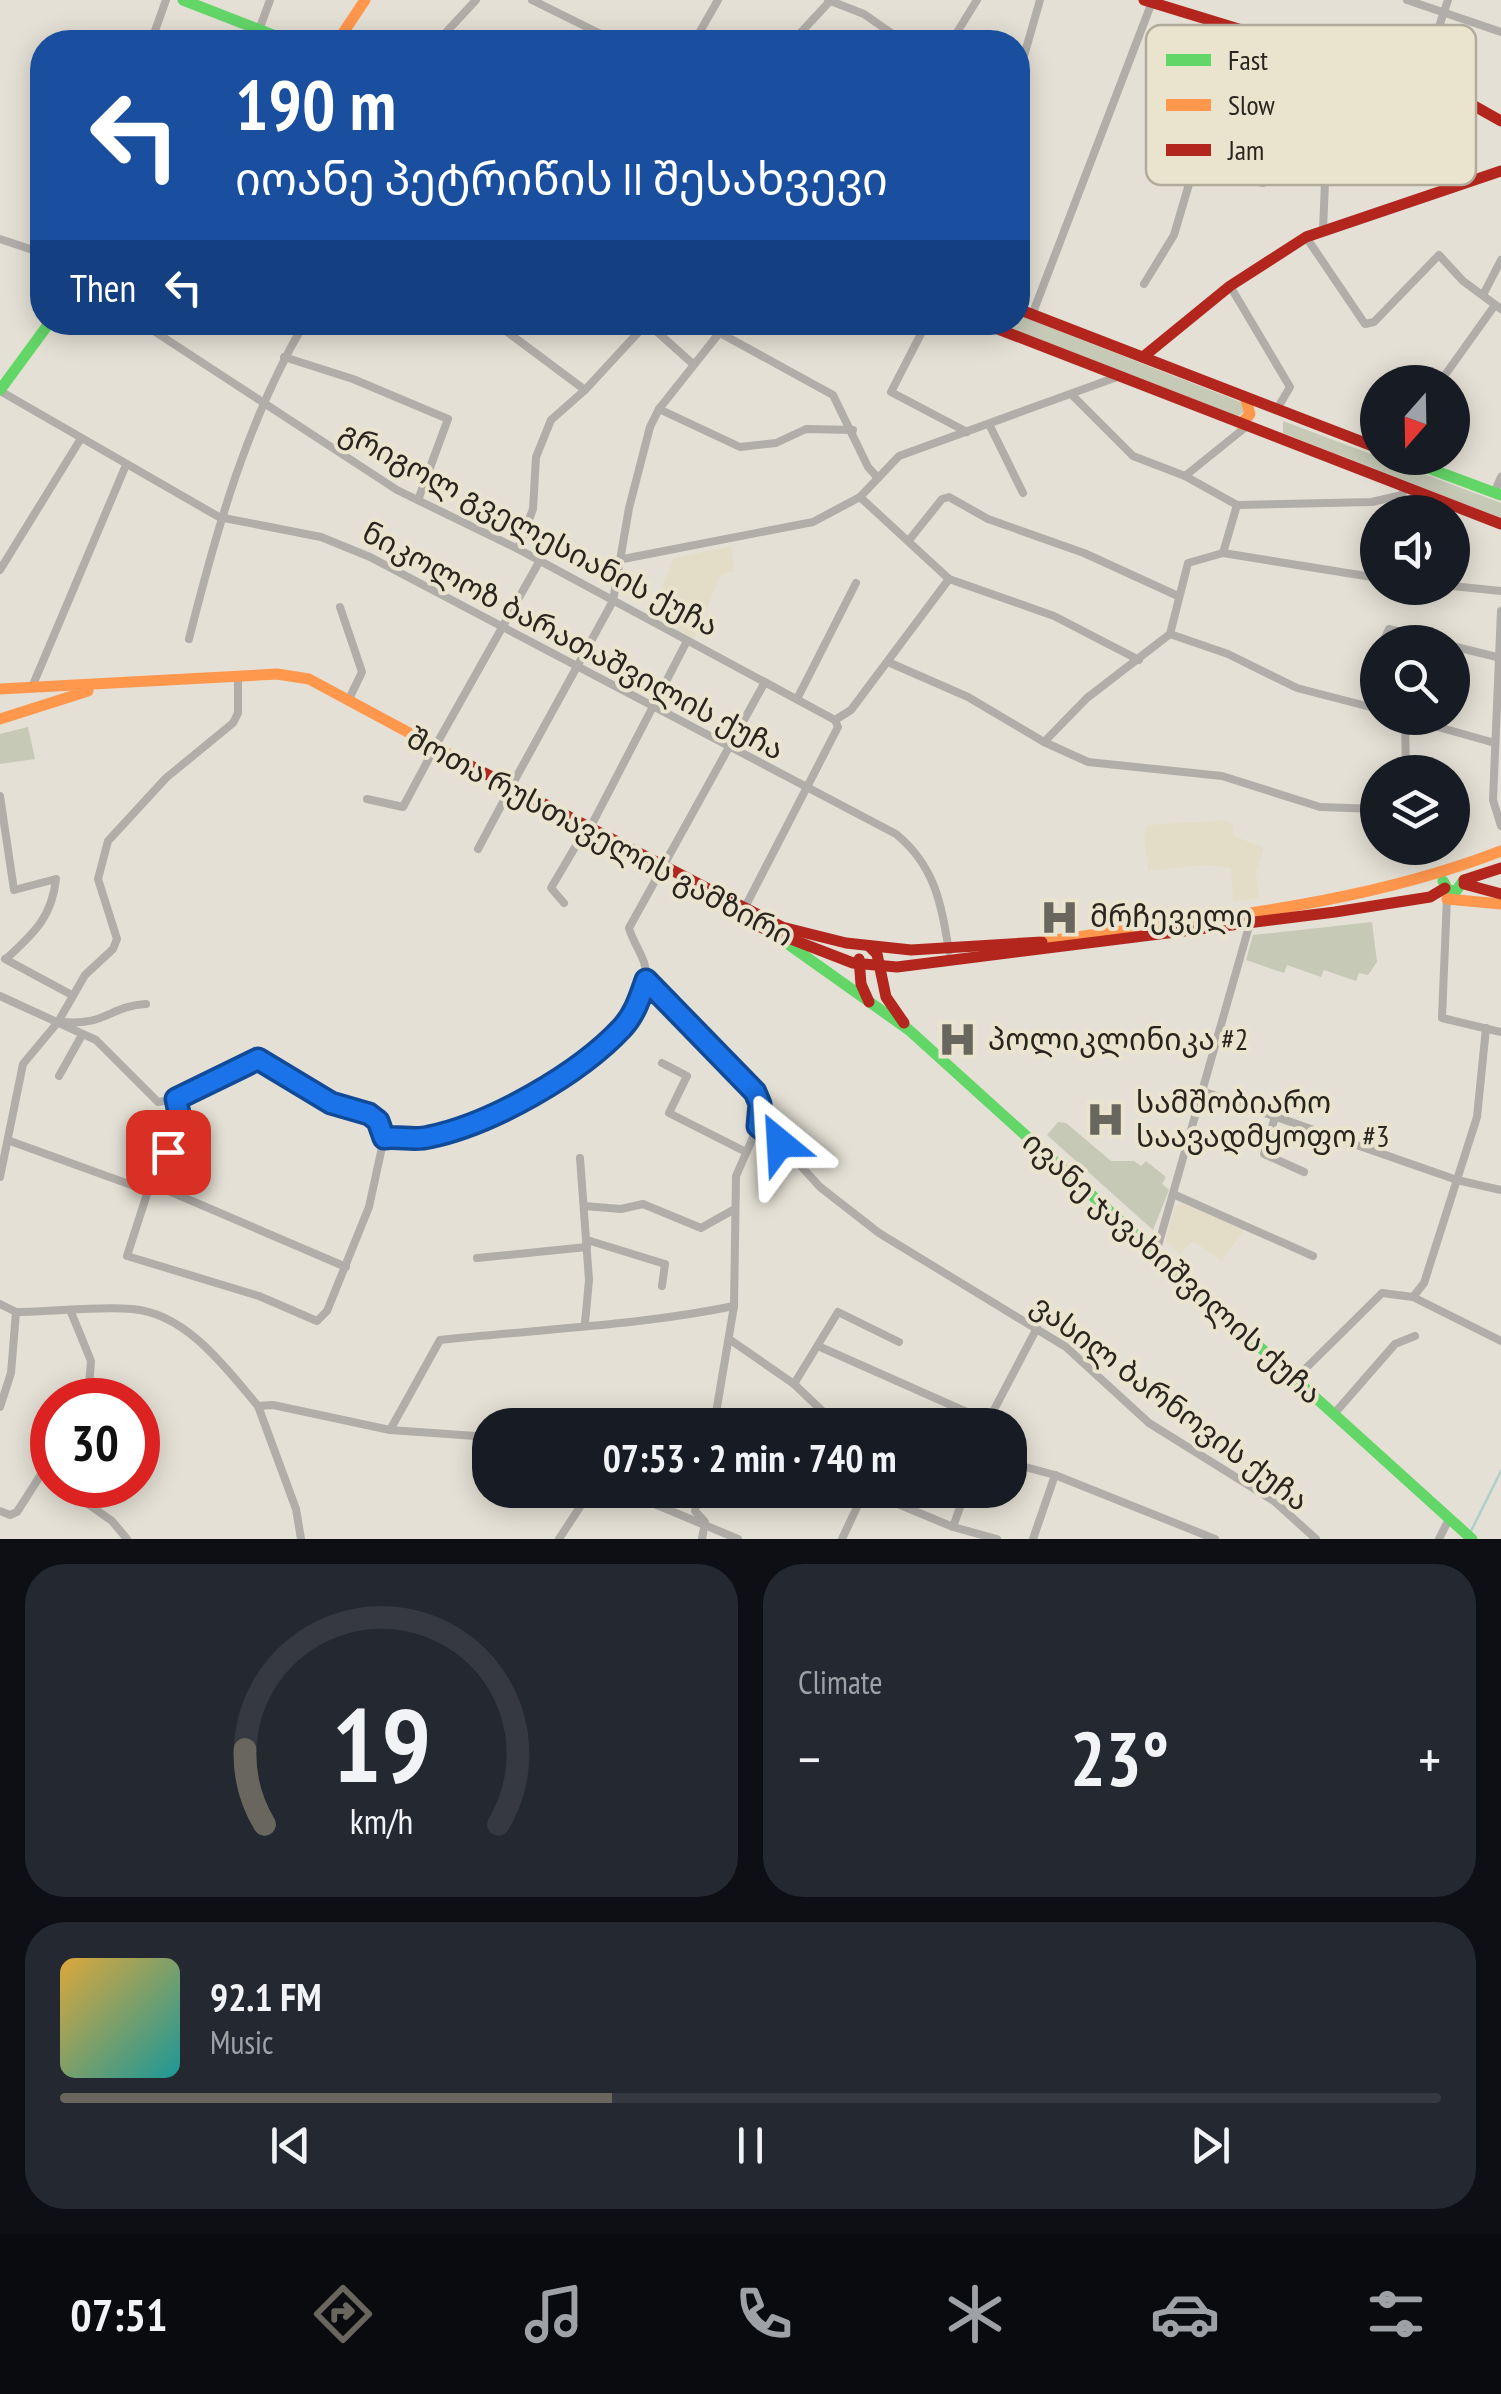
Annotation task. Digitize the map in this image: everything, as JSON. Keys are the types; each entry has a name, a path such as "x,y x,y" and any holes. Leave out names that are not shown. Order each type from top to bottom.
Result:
{"main road":[{"path":"183,0 259,30"},
{"path":"344,30 365,0"},
{"path":"1148,1 1173,3 1228,25"},
{"path":"1476,108 1501,121"},
{"path":"1476,179 1501,171"},
{"path":"1142,358 1230,286 1306,236 1459,185"},
{"path":"1032,314 1360,441"},
{"path":"0,391 41,335"},
{"path":"1013,335 1501,524"},
{"path":"1244,425 1250,414 1246,397"},
{"path":"1276,437 1282,411"},
{"path":"1448,475 1498,494"},
{"name":"შოთა რუსთაველის გამზირი","path":"0,689 277,674 309,678 350,697 774,934 878,967 1430,898 1452,885"},
{"name":"შოთა რუსთაველის გამზირი","path":"0,719 82,691 238,680 308,683 435,747"},
{"path":"1452,885 1501,851"},
{"path":"1452,885 1501,868"},
{"name":"შოთა რუსთაველის გამზირი","path":"661,870 784,928 869,946 949,950 1452,885"},
{"path":"1452,885 1501,894"},
{"path":"1452,885 1469,900 1501,904"},
{"name":"ივანე ჯავახიშვილის ქუჩა","path":"774,934 909,1030 1467,1535"},
{"path":"869,1002 859,964 860,953 869,946 877,954 886,998 909,1030"}],"street":[{"path":"155,30 166,0"},
{"path":"259,30 270,0"},
{"path":"448,30 476,0"},
{"path":"532,0 593,30"},
{"path":"701,30 718,0"},
{"path":"803,30 829,0 864,14 887,30"},
{"path":"958,30 977,0"},
{"path":"1030,35 1040,0"},
{"path":"1407,0 1501,32"},
{"path":"1439,25 1448,0"},
{"path":"1032,314 1148,1"},
{"path":"1144,284 1174,235 1189,185"},
{"path":"1324,230 1325,185"},
{"path":"1306,236 1364,324 1374,322 1439,255 1498,307 1453,365"},
{"path":"0,240 30,249"},
{"path":"1482,294 1501,260"},
{"path":"1230,286 1290,387 1282,411"},
{"name":"გრიგოლ გველესიანის ქუჩა","path":"159,335 260,403 418,500 518,549 835,720"},
{"path":"189,639 219,517 260,403 297,335"},
{"path":"511,335 585,390"},
{"path":"518,549 534,508 536,457 551,420 585,390 635,335"},
{"path":"660,335 693,364"},
{"path":"478,849 613,602 636,478 659,410 718,335"},
{"path":"724,335 833,395 868,467 878,478"},
{"path":"920,335 891,392 967,432"},
{"path":"284,357 353,378 448,420 418,500"},
{"path":"623,559 814,522 860,497 900,456 1119,376"},
{"name":"ნიკოლოზ ბარათაშვილის ქუჩა","path":"0,391 219,517 336,542 896,834 910,846 936,884 949,950"},
{"path":"1072,396 1133,456 1185,476 1236,505 1372,502 1402,495 1405,487"},
{"path":"659,410 740,447 776,443 806,429 852,430"},
{"path":"989,424 1023,494"},
{"path":"1185,476 1244,425"},
{"path":"0,570 80,440"},
{"path":"31,688 126,466"},
{"path":"1498,494 1501,477"},
{"path":"860,497 949,579 1054,616 1139,660"},
{"path":"910,539 942,499 949,497 988,519 1084,553 1178,596"},
{"path":"1223,552 1236,505"},
{"path":"1044,742 1087,698 1170,634 1185,565 1223,552 1360,575"},
{"path":"367,799 403,808 500,626 539,562"},
{"path":"743,910 838,727 835,720 851,710 949,579"},
{"path":"797,699 856,583"},
{"path":"1470,588 1501,591"},
{"path":"340,606 362,672 350,697"},
{"path":"1501,610 1492,800 1501,826"},
{"path":"1170,634 1228,654 1297,688 1360,704"},
{"path":"564,903 551,888 587,830 687,641"},
{"path":"1470,650 1497,657"},
{"path":"888,662 968,697 1044,742 1088,762 1222,776 1320,807 1360,808"},
{"path":"0,1177 23,1064 58,1022 70,994 114,949 116,938 98,879 108,841 166,778 233,723 238,714 238,680"},
{"path":"384,1138 426,1138 516,1103 562,1076 623,1027 636,1008 646,980 646,962 630,928 765,682"},
{"path":"1467,735 1495,743"},
{"path":"0,796 14,890 56,880 54,902 42,925 6,959 70,994"},
{"path":"1452,885 1442,1018 1501,1032"},
{"path":"1156,1253 1250,923"},
{"path":"646,980 755,1092 760,1104 758,1126 736,1176 734,1306 717,1408"},
{"path":"0,996 109,1049 158,1102 176,1099 258,1059 331,1103 369,1114 378,1121 384,1138 369,1207 327,1311 316,1321 259,1296 128,1256 180,1118 176,1099"},
{"path":"58,1022 95,1023 125,1006 146,1004"},
{"path":"1413,1297 1424,1283 1439,1245 1477,1118 1486,1028"},
{"path":"59,1076 82,1035"},
{"path":"662,1063 687,1076 669,1114 746,1152"},
{"path":"1202,1091 1457,1180 1501,1190"},
{"path":"1276,1116 1264,1154 1304,1172"},
{"name":"ვასილ ბარნოვის ქუჩა","path":"758,1126 780,1143 820,1187 879,1232 938,1273 1066,1347 1149,1423 1274,1501 1316,1539"},
{"path":"10,1141 153,1188 346,1267"},
{"path":"580,1158 587,1244 585,1323"},
{"path":"1173,1194 1312,1256"},
{"path":"584,1206 621,1209 643,1204 701,1228 734,1210"},
{"path":"478,1258 587,1244 665,1264 662,1286"},
{"path":"1294,1379 1382,1293 1413,1297 1501,1341"},
{"path":"0,1304 16,1312 134,1308 156,1314 216,1356 258,1406 296,1510 301,1539"},
{"path":"390,1430 440,1340 585,1323 638,1325 734,1306"},
{"path":"0,1407 11,1373 16,1312"},
{"path":"71,1312 92,1361 90,1378"},
{"path":"794,1384 838,1312 899,1342"},
{"path":"995,1408 1037,1328"},
{"path":"1334,1414 1394,1344 1414,1336"},
{"path":"729,1340 794,1384 819,1408"},
{"path":"818,1346 954,1408"},
{"path":"0,1370 11,1373"},
{"path":"258,1406 390,1430 472,1436"},
{"path":"1027,1467 1215,1539"},
{"path":"1033,1539 1054,1474"},
{"path":"0,1511 10,1515 17,1512 30,1492"},
{"path":"93,1508 128,1539"},
{"path":"559,1539 579,1508"},
{"path":"668,1508 738,1539"},
{"path":"842,1539 857,1508"},
{"path":"908,1508 953,1527 997,1539"},
{"path":"953,1527 960,1508"},
{"path":"684,1514 695,1511"},
{"path":"695,1511 704,1522 702,1539"},
{"path":"1439,1539 1450,1519"}],"shaded area":[{"path":"731,546 735,571 720,576 694,639 651,615 674,558"},
{"path":"1226,820 1233,825 1234,836 1264,848 1256,873 1259,898 1233,902 1231,868 1203,865 1148,871 1144,836 1147,825"},
{"path":"1176,1205 1209,1210 1244,1230 1222,1261 1196,1243 1190,1243 1180,1254 1165,1241"}],"green space":[{"path":"1030,320 1243,403 1244,412 1238,416 1028,335"},
{"path":"1283,421 1360,450 1360,463 1283,433"},
{"path":"1391,475 1427,475 1501,503 1501,518 1470,506 1470,495 1442,495"},
{"path":"28,727 35,759 0,764 0,734"},
{"path":"1372,922 1377,962 1368,975 1359,973 1356,981 1324,970 1321,977 1287,965 1284,973 1246,960 1253,935"},
{"path":"1058,1122 1066,1123 1111,1161 1134,1161 1141,1166 1146,1161 1166,1177 1162,1184 1169,1190 1153,1230 1047,1135"}],"waterway":[{"path":"1470,1533 1501,1471"}],"traffic: fast":[{"path":"183,0 260,30"},
{"path":"0,390 40,335"},
{"path":"1447,475 1501,495"},
{"path":"1443,881 1448,890 1456,891 1464,880"},
{"path":"788,944 909,1030 1472,1539"}],"traffic: slow":[{"path":"345,30 365,0"},
{"path":"1241,424 1250,414 1245,397"},
{"path":"0,689 277,674 309,679 469,765"},
{"path":"0,719 88,691"},
{"path":"1042,942 1332,899 1389,886 1501,851"},
{"path":"1447,899 1501,904"}],"traffic: jam":[{"path":"1144,0 1226,25"},
{"path":"1476,107 1501,121"},
{"path":"1476,179 1501,171"},
{"path":"1143,357 1230,286 1306,237 1460,185"},
{"path":"1030,314 1360,441"},
{"path":"1014,335 1501,524"},
{"path":"469,765 782,927 846,943 911,950 1042,942"},
{"path":"1464,880 1501,868"},
{"path":"1464,884 1501,894"},
{"path":"760,927 853,963 897,967 1335,912 1430,897 1445,888"},
{"path":"869,946 877,954 886,997 904,1023"},
{"path":"859,959 861,984 869,1002"}],"place":[{"name":"მრჩეველი","path":"1060,917"},
{"name":"პოლიკლინიკა #2","path":"958,1040"},
{"name":"სამშობიარო საავადმყოფო #3","path":"1106,1120"}],"route":[{"path":"168,1152 180,1118 176,1099 258,1059 331,1103 369,1114 378,1121 384,1138 426,1138 454,1129 516,1103 577,1066 623,1027 636,1008 646,980 755,1092 761,1114 758,1126 780,1143"}]}
